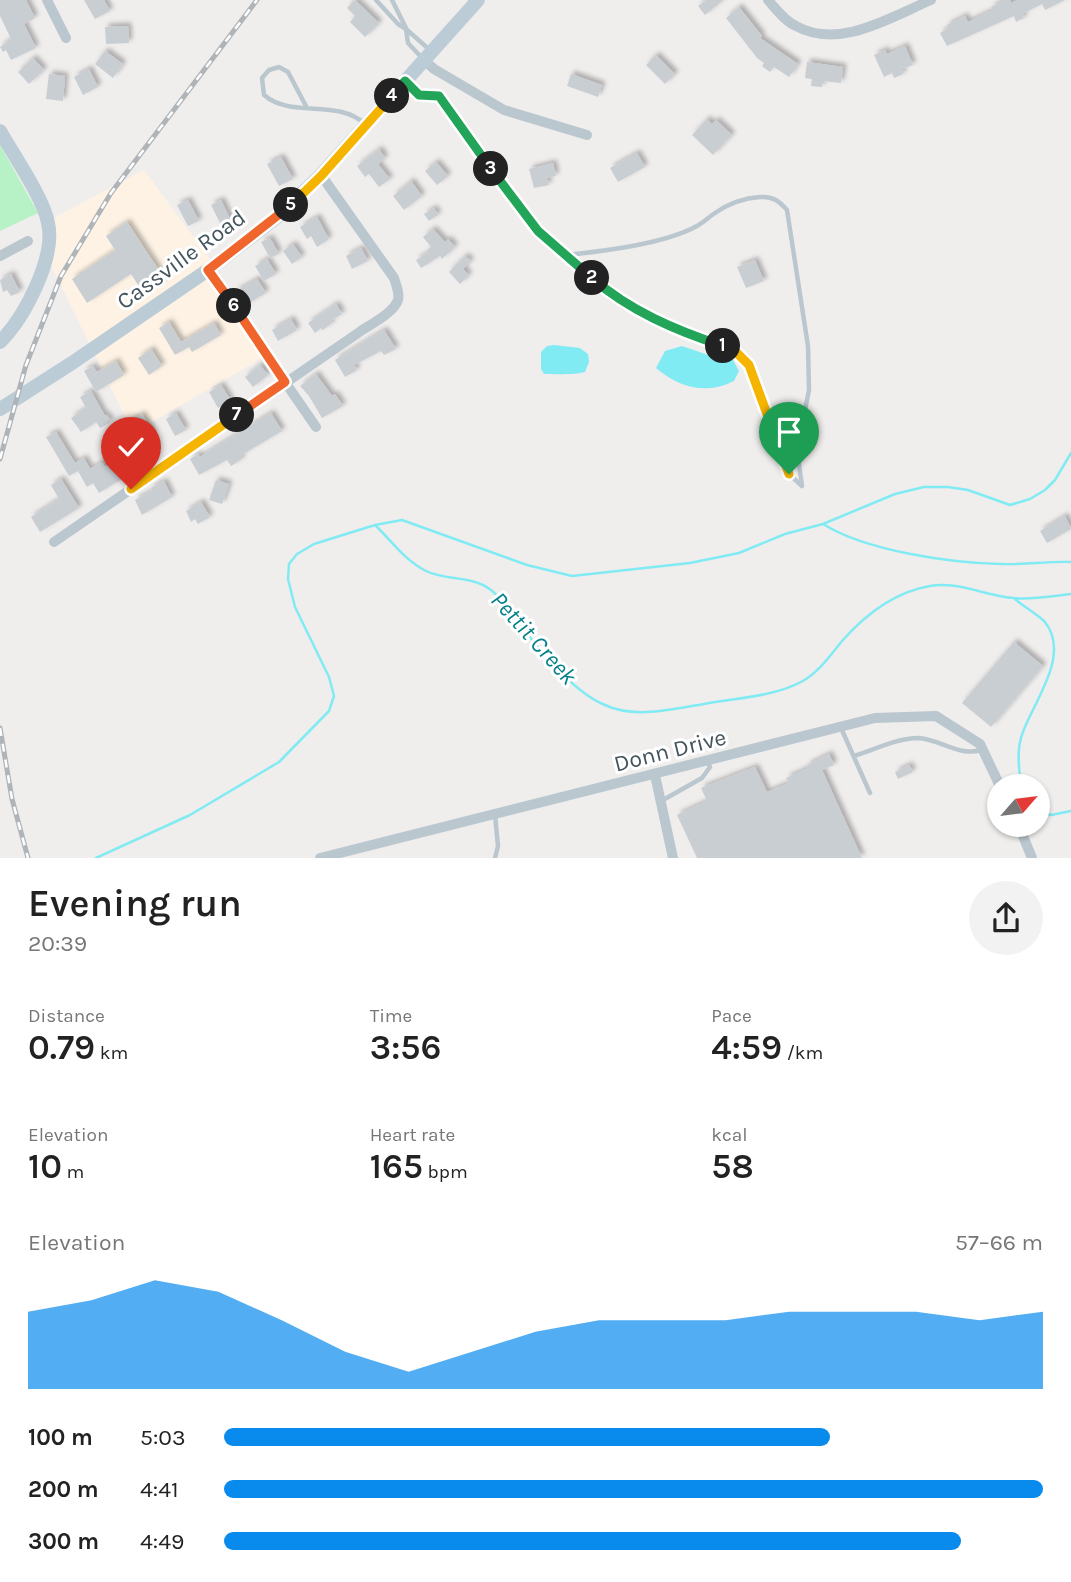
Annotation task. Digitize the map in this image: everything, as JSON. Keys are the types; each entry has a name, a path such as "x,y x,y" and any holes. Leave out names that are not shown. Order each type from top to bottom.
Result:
{"main road":[{"name":"Cassville Road","path":"0,409 208,270 277,217 321,176 478,0"},
{"path":"0,131 43,208 50,232 43,263 29,301 13,328 0,342"},
{"name":"Cassville Road","path":"0,416 23,401 40,384"}],"street":[{"path":"47,0 66,38"},
{"path":"768,0 794,26 826,36 861,29 931,0"},
{"path":"428,56 433,69 504,110 587,135"},
{"path":"54,542 358,333 398,301 394,278 321,176"},
{"path":"0,256 28,241"},
{"path":"208,270 316,427"},
{"name":"Donn Drive","path":"320,858 875,718 936,716 980,744 994,774"},
{"path":"654,775 673,858"},
{"path":"1023,837 1032,858"}],"lane":[{"path":"376,0 406,29 408,43 428,56"},
{"path":"393,0 406,29 428,56"},
{"path":"307,108 288,72 279,67 269,70 262,78 264,95 275,104 307,108 341,111 355,115 366,125"},
{"path":"405,81 419,95 439,96 538,231 614,297 658,322 733,349 749,365 789,474 802,486 797,450 809,390 808,346 787,210 777,199 762,196 742,200 716,211 697,226 667,237 609,250 566,255"},
{"path":"841,727 870,793"},
{"path":"854,756 915,738 933,740 968,753 982,749"},
{"path":"660,802 702,778 710,767 708,761"},
{"path":"495,814 498,846 495,858"}],"shaded area":[{"path":"144,170 210,259 264,357 133,433 41,245 42,224"}],"green space":[{"path":"0,145 38,213 0,231"}],"water":[{"path":"547,346 580,348 588,354 589,362 585,372 544,374 541,369 541,352"},
{"path":"682,346 714,357 733,360 739,371 734,381 714,388 694,387 674,380 656,368 665,351"}],"building":[{"path":"0,0 26,0 35,18 24,24 36,48 11,60 6,50 3,52 0,47 11,39 0,16"},
{"path":"84,0 104,0 110,11 95,19"},
{"path":"355,0 379,23 365,37 350,22 355,16 347,8"},
{"path":"706,0 723,0 705,15 698,6"},
{"path":"1006,0 1011,3 1018,0 1065,0 1045,10 1042,4 1022,14 1024,18 1016,22 1014,16 947,46 940,33 948,28 947,25 965,16 968,22 993,10 991,7"},
{"path":"739,7 762,36 760,38 798,64 789,77 774,67 770,72 762,66 764,63 757,58 726,18"},
{"path":"128,26 129,43 106,44 105,27"},
{"path":"905,46 913,65 902,69 903,74 894,78 892,73 884,77 874,55 885,50 887,54"},
{"path":"105,51 123,64 113,78 95,64"},
{"path":"656,55 675,74 665,84 646,65"},
{"path":"33,58 44,70 29,84 18,72"},
{"path":"807,62 843,67 841,83 823,81 822,87 811,86 812,79 805,78"},
{"path":"89,69 98,87 83,95 74,77"},
{"path":"49,74 65,76 63,101 46,99"},
{"path":"571,74 602,85 598,97 567,86"},
{"path":"707,119 712,124 716,120 732,135 713,155 692,135"},
{"path":"379,149 385,158 378,164 390,179 379,187 369,174 365,177 357,166"},
{"path":"637,153 645,167 618,182 610,168"},
{"path":"281,157 293,179 279,186 267,164"},
{"path":"436,162 448,176 437,185 425,171"},
{"path":"553,163 556,176 547,178 549,185 534,188 529,169"},
{"path":"411,181 422,196 404,210 393,196"},
{"path":"188,200 199,221 188,226 177,205"},
{"path":"221,200 233,225 223,229 211,205"},
{"path":"434,208 438,215 429,221 424,214"},
{"path":"317,217 329,239 317,247 311,236 307,239 300,227"},
{"path":"127,222 165,280 144,294 131,274 87,303 72,279 115,250 106,236"},
{"path":"433,229 445,242 448,239 455,247 442,259 440,256 421,268 416,260 429,252 427,250 431,247 423,237"},
{"path":"270,238 279,254 270,258 261,242"},
{"path":"293,244 302,257 292,264 283,251"},
{"path":"361,248 368,261 352,269 346,256"},
{"path":"465,256 471,261 463,269 469,275 460,284 449,272"},
{"path":"267,259 276,274 264,281 255,266"},
{"path":"755,260 764,281 746,288 737,267"},
{"path":"11,274 20,292 11,296 7,290 3,292 0,280"},
{"path":"257,279 266,293 244,306 236,291"},
{"path":"336,304 342,314 330,321 332,323 323,330 321,328 315,333 308,323"},
{"path":"291,319 297,330 278,341 272,330"},
{"path":"169,322 181,342 214,323 221,335 192,352 189,347 175,355 159,328"},
{"path":"384,330 396,349 384,355 381,351 354,365 357,370 345,377 335,360"},
{"path":"151,349 162,366 149,375 138,358"},
{"path":"116,361 124,375 96,392 84,371 93,366 97,372"},
{"path":"260,365 268,375 253,387 245,377"},
{"path":"316,374 343,406 322,418 300,386"},
{"path":"221,385 231,401 218,408 209,392"},
{"path":"91,391 111,422 100,428 96,422 81,432 71,418 86,408 80,397"},
{"path":"176,413 186,430 175,436 166,419"},
{"path":"271,413 282,431 240,456 242,459 231,466 227,460 199,475 190,459 198,454 200,457"},
{"path":"142,414 153,434 141,441 129,421"},
{"path":"56,432 75,463 84,458 90,469 102,462 105,467 132,451 141,467 99,493 93,483 87,487 78,471 69,476 46,437"},
{"path":"61,479 79,508 40,532 31,517 59,499 51,485"},
{"path":"216,480 229,484 222,504 209,500"},
{"path":"164,481 172,497 142,515 135,500"},
{"path":"201,502 210,517 198,524 195,519 191,522 186,511"},
{"path":"1065,516 1071,529 1047,543 1040,531"},
{"path":"1014,642 1043,666 991,727 962,703"},
{"path":"829,754 834,765 822,770 862,858 697,858 677,815 707,801 701,788 755,767 767,792 789,783 786,778"},
{"path":"909,765 913,772 898,779 895,772"}],"waterway":[{"path":"96,858 190,815 279,762 329,711 334,696 329,677 295,607 288,579 289,564 297,554 314,544 375,525 402,520 527,565 572,576 690,563 739,553 785,534 823,524 895,494 924,487 968,490 1010,505 1030,499 1045,490 1055,480 1071,453"},
{"path":"823,524 862,542 934,558 1001,564 1071,562"},
{"name":"Pettit Creek","path":"375,525 418,567 434,574 476,582 491,590 571,683 605,705 628,711 667,710 754,696 790,687 818,669 851,631 870,614 892,599 917,589 951,585 1003,597 1020,598 1071,594"},
{"path":"1015,599 1045,622 1052,635 1054,649 1048,678 1019,745 1020,774"},
{"path":"1050,815 1071,811"}],"railway":[{"path":"0,459 26,365 61,276 111,193 257,0"},
{"path":"0,728 12,799 28,858"}],"route":[{"path":"131,489 285,382 208,270 291,205 321,176 405,81 419,95 439,96 538,231 614,297 658,322 733,349 749,365 789,474"}]}
